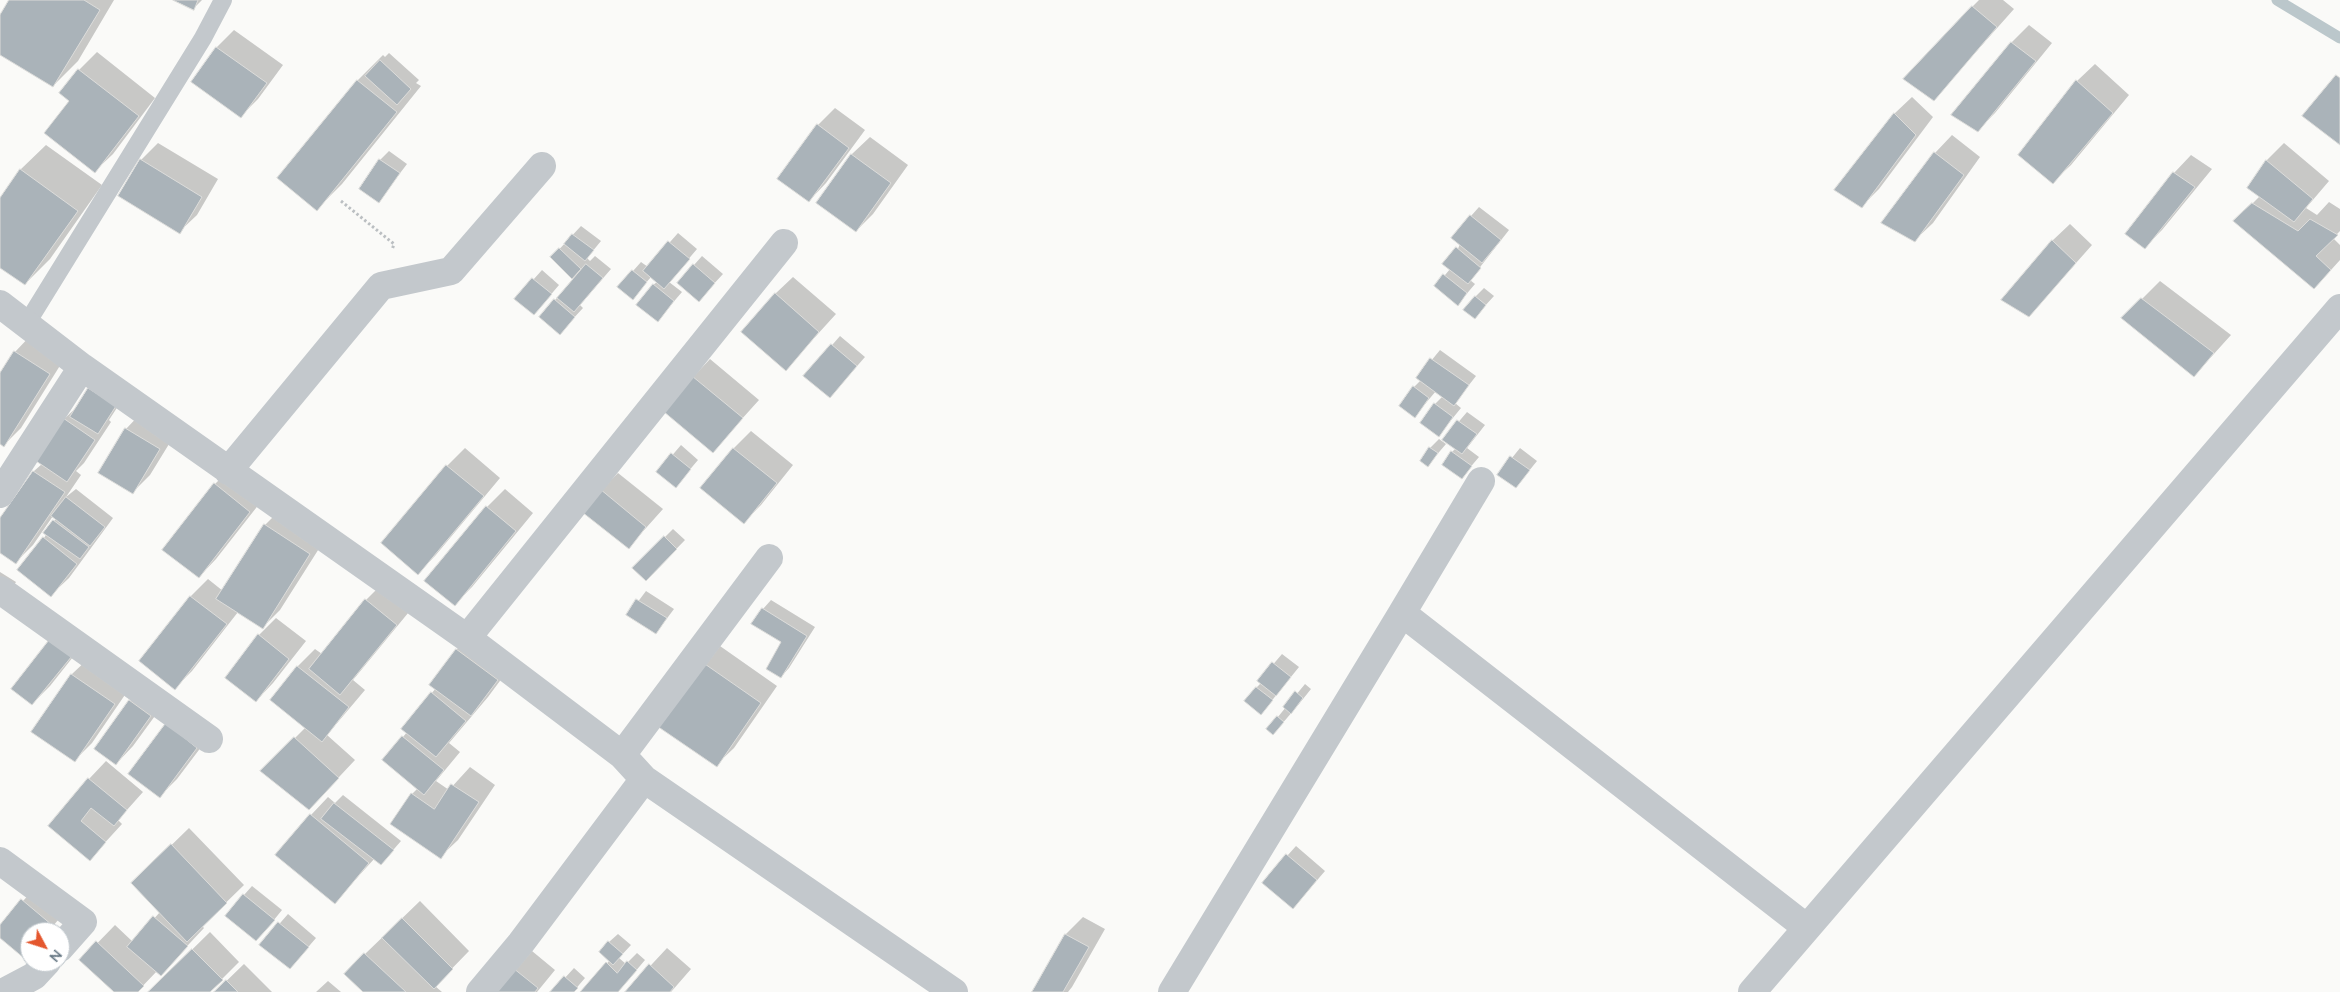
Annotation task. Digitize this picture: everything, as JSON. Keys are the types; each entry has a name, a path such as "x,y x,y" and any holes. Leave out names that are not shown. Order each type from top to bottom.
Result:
{"street":[{"path":"228,471 381,286 451,271 542,166"},
{"path":"467,638 784,243"},
{"path":"0,304 26,322 82,367 467,638 622,755 644,779 954,992"},
{"path":"1752,992 2340,308"},
{"path":"0,494 82,367"},
{"path":"1172,992 1481,480"},
{"path":"622,755 769,558"},
{"path":"0,590 209,739"},
{"path":"1402,613 1807,928"},
{"path":"480,992 521,943 644,779"},
{"path":"0,861 83,922 70,937"},
{"path":"4,992 34,976 38,972"}],"lane":[{"path":"26,322 203,38 223,0"}],"path":[{"path":"341,201 394,244 381,286"}],"building":[{"path":"9,0 84,0 100,10 53,87 0,55 0,15"},
{"path":"173,0 198,0 194,10"},
{"path":"1972,6 1997,27 1934,101 1903,79"},
{"path":"2011,42 2036,61 1978,132 1951,115"},
{"path":"216,47 267,83 241,118 191,82"},
{"path":"380,60 411,89 397,105 365,76"},
{"path":"78,69 139,116 95,173 44,133 69,101 59,93"},
{"path":"2336,75 2340,78 2340,145 2302,116"},
{"path":"357,80 397,112 317,211 277,178"},
{"path":"2076,80 2113,113 2053,184 2018,155"},
{"path":"1894,113 1916,135 1862,208 1834,190"},
{"path":"817,124 849,148 809,202 777,179"},
{"path":"1934,152 1964,175 1915,242 1881,223"},
{"path":"851,154 891,183 856,232 816,203"},
{"path":"140,159 202,197 180,234 118,196"},
{"path":"379,159 400,173 379,203 359,189"},
{"path":"2266,160 2313,199 2294,222 2247,188"},
{"path":"20,169 78,211 25,285 0,268 0,198"},
{"path":"2173,172 2195,187 2145,249 2125,234"},
{"path":"2252,203 2298,231 2310,219 2338,235 2316,256 2331,270 2314,289 2233,221"},
{"path":"1470,215 1501,240 1482,263 1451,238"},
{"path":"572,234 594,250 585,261 564,244"},
{"path":"2052,240 2076,263 2029,317 2001,300"},
{"path":"668,241 690,259 664,289 643,271"},
{"path":"1456,247 1481,268 1468,284 1442,264"},
{"path":"559,248 581,269 572,279 550,257"},
{"path":"586,264 603,278 574,312 557,298"},
{"path":"693,264 715,283 699,302 677,283"},
{"path":"632,270 647,282 633,300 617,287"},
{"path":"1443,274 1467,293 1458,306 1434,286"},
{"path":"532,278 552,294 534,315 514,299"},
{"path":"653,284 674,301 658,322 636,305"},
{"path":"775,293 819,332 786,371 741,332"},
{"path":"1475,296 1486,305 1475,319 1463,310"},
{"path":"2141,298 2214,353 2194,377 2121,318"},
{"path":"554,299 575,317 560,335 539,317"},
{"path":"831,344 857,366 830,398 803,376"},
{"path":"14,351 50,374 4,447 0,444 0,373"},
{"path":"1430,358 1469,385 1454,406 1416,378"},
{"path":"692,376 743,418 713,453 663,411"},
{"path":"1413,386 1429,398 1415,418 1399,406"},
{"path":"88,388 116,406 98,434 70,417"},
{"path":"1434,403 1453,417 1439,437 1420,423"},
{"path":"63,418 95,440 67,482 36,461"},
{"path":"1457,420 1477,434 1462,454 1442,440"},
{"path":"125,428 160,449 133,494 98,473"},
{"path":"1429,447 1438,453 1428,467 1420,461"},
{"path":"733,448 777,483 744,524 700,488"},
{"path":"1451,451 1472,466 1462,479 1442,465"},
{"path":"671,453 691,469 676,488 656,472"},
{"path":"1510,456 1530,470 1516,488 1497,475"},
{"path":"446,465 484,496 418,575 381,543"},
{"path":"33,471 65,492 16,564 0,553 0,518"},
{"path":"214,483 250,512 199,578 162,550"},
{"path":"600,489 646,527 629,549 582,512"},
{"path":"66,497 105,527 90,546 51,516"},
{"path":"486,506 516,531 455,606 424,581"},
{"path":"53,520 89,547 80,559 43,533"},
{"path":"264,524 310,554 263,629 216,599"},
{"path":"664,536 677,549 646,581 632,568"},
{"path":"43,537 77,564 51,597 17,570"},
{"path":"190,596 227,624 175,690 139,661"},
{"path":"365,599 397,625 340,695 309,669"},
{"path":"636,599 667,618 656,634 626,615"},
{"path":"762,608 807,636 781,678 766,669 781,642 751,624"},
{"path":"258,634 289,659 256,702 225,678"},
{"path":"50,639 72,656 32,705 11,689"},
{"path":"456,649 498,680 471,716 429,685"},
{"path":"702,662 761,703 717,767 657,726"},
{"path":"1272,662 1291,677 1276,696 1257,681"},
{"path":"297,666 349,707 322,742 270,700"},
{"path":"71,674 115,704 75,762 31,732"},
{"path":"1256,687 1273,700 1261,715 1244,701"},
{"path":"1295,691 1303,698 1291,714 1283,707"},
{"path":"431,692 466,721 436,757 401,729"},
{"path":"129,700 151,716 116,765 94,749"},
{"path":"1277,716 1284,722 1273,735 1266,729"},
{"path":"166,723 197,748 160,798 128,774"},
{"path":"402,736 444,770 424,795 382,760"},
{"path":"294,737 339,778 309,810 260,771"},
{"path":"88,778 127,810 114,826 91,808 81,821 106,842 90,861 48,826"},
{"path":"451,784 479,802 441,859 390,824 411,793 434,809"},
{"path":"334,803 394,850 381,865 321,819"},
{"path":"310,814 369,863 335,904 275,855"},
{"path":"171,844 227,903 187,942 131,883"},
{"path":"1286,854 1317,880 1293,909 1262,883"},
{"path":"243,894 275,920 256,941 225,916"},
{"path":"21,899 48,922 20,922 20,955 0,938 0,925"},
{"path":"153,916 188,946 161,976 127,947"},
{"path":"402,918 453,969 434,989 382,938"},
{"path":"278,922 309,947 290,969 259,945"},
{"path":"1065,934 1089,947 1063,992 1032,992"},
{"path":"96,941 144,986 138,992 114,992 79,960"},
{"path":"608,941 623,954 613,965 599,952"},
{"path":"192,949 223,980 210,992 148,992"},
{"path":"364,953 406,992 363,992 344,974"},
{"path":"627,961 637,970 618,992 580,992 606,962 617,973"},
{"path":"649,964 674,987 670,992 625,992"},
{"path":"513,968 538,988 535,992 494,992"},
{"path":"564,976 578,988 574,992 550,992"},
{"path":"226,980 238,992 214,992"}],"waterway":[{"path":"2277,0 2340,38"}]}
